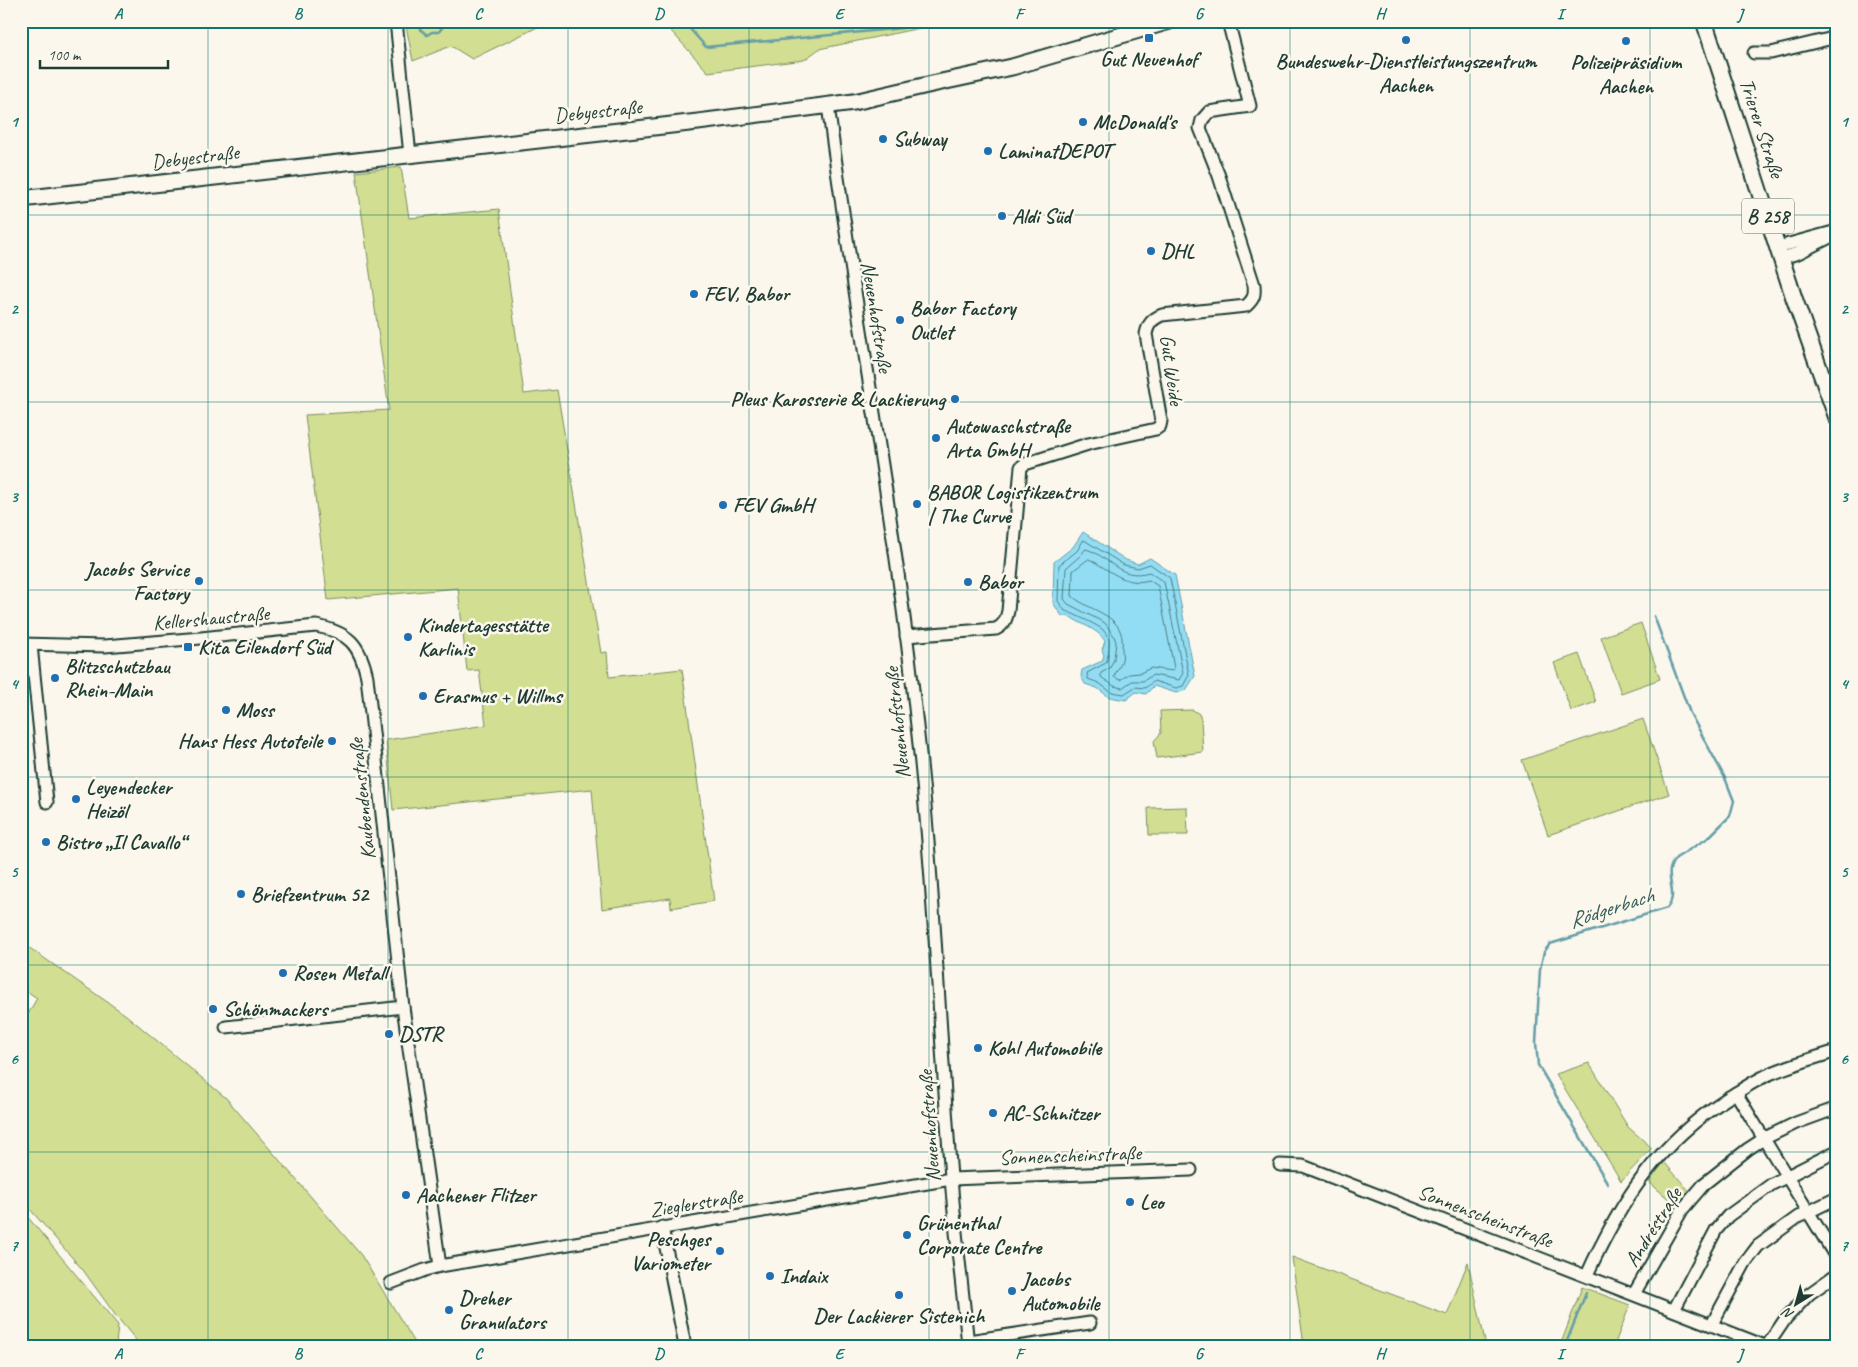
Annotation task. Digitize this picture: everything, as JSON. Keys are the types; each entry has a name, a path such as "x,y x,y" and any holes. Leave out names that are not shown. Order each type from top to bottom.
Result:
{"main road":[{"name":"Debyestraße","path":"21,199 854,102 1012,68 1170,21"},
{"name":"Trierer Straße","path":"1704,21 1780,253 1837,418"}],"street":[{"path":"396,21 410,155"},
{"name":"Gut Weide","path":"906,636 996,629 1002,626 1008,611 1021,467 1071,449 1156,429 1160,426 1161,421 1146,334 1150,322 1162,315 1246,306 1252,300 1255,294 1254,285 1200,128 1202,120 1210,112 1250,106 1228,21"},
{"path":"1754,53 1771,53 1837,37"},
{"name":"Neuenhofstraße","path":"828,105 839,195 906,636 917,726 932,897 951,1179 968,1343 1090,1323"},
{"path":"1780,253 1798,253 1837,232"},
{"name":"Kellershaustraße","path":"48,802 26,644 105,646 316,626 332,629 346,636 356,648 363,661 367,677"},
{"name":"Kaubendenstraße","path":"367,677 403,1007 440,1266"},
{"path":"226,1027 403,1007"},
{"path":"1587,1275 1606,1234 1626,1200 1660,1154 1704,1113 1771,1073 1837,1051"},
{"path":"1736,1093 1837,1259"},
{"name":"Andréstraße","path":"1634,1294 1682,1210 1705,1183 1765,1138 1796,1123 1837,1108"},
{"path":"1674,1310 1680,1294 1716,1230 1728,1216 1772,1184 1837,1151"},
{"name":"Sonnenscheinstraße","path":"1280,1165 1303,1166 1766,1346"},
{"name":"Sonnenscheinstraße","path":"951,1179 1192,1170"},
{"name":"Zieglerstraße","path":"391,1283 440,1266 951,1179"},
{"path":"1712,1324 1747,1260 1758,1246 1798,1217 1837,1198"},
{"path":"662,1228 685,1346"},
{"path":"1766,1346 1786,1318 1809,1294 1837,1274"}],"green space":[{"path":"405,21 550,21 472,59 451,46 413,61"},
{"path":"662,21 924,21 925,27 819,49 804,60 708,72"},
{"path":"401,167 409,218 499,209 524,394 557,390 601,653 607,652 609,677 682,669 714,901 671,908 670,898 602,909 592,789 393,810 386,740 486,725 479,670 467,671 458,588 328,600 305,415 389,410 356,172"},
{"path":"1641,623 1660,679 1621,693 1601,637"},
{"path":"1579,654 1596,702 1571,711 1554,663"},
{"path":"1193,710 1199,714 1201,719 1203,752 1157,758 1154,741 1161,733 1160,711"},
{"path":"1643,719 1669,794 1548,835 1522,760"},
{"path":"1187,807 1188,835 1149,835 1148,808"},
{"path":"21,942 126,1015 226,1098 361,1255 417,1346 141,1346 116,1316 83,1270 21,1199 21,1027 37,998 28,992 21,1007"},
{"path":"1589,1063 1628,1127 1652,1148 1621,1181 1556,1074"},
{"path":"1664,1162 1692,1194 1680,1209 1649,1182"},
{"path":"21,1209 118,1325 116,1345 21,1346"},
{"path":"1292,1257 1447,1315 1468,1262 1486,1346 1304,1346"},
{"path":"1582,1287 1630,1305 1614,1346 1560,1346"}],"water":[{"path":"1083,532 1126,560 1138,564 1150,558 1175,575 1195,676 1186,690 1176,693 1154,686 1146,694 1136,692 1126,700 1109,697 1097,688 1085,684 1081,676 1082,670 1102,661 1104,655 1102,650 1105,641 1093,630 1069,616 1062,616 1053,603 1054,562 1073,547"}],"waterway":[{"path":"21,26 25,21"},
{"path":"416,21 421,30 427,35 432,32 439,32 443,26 452,24 454,21"},
{"path":"683,21 706,47 903,28 911,21"},
{"name":"Rödgerbach","path":"1608,1184 1538,1065 1536,1043 1540,969 1544,952 1550,944 1667,908 1672,896 1670,871 1676,858 1708,838 1730,816 1734,801 1725,778 1690,713 1654,616"},
{"name":"Rödgerbach","path":"1565,1346 1586,1293"}],"place":[{"name":"Gut Neuenhof","path":"1149,38"},
{"name":"Bundeswehr-Dienstleistungszentrum Aachen","path":"1406,40"},
{"name":"Polizeipräsidium Aachen","path":"1626,41"},
{"name":"McDonald's","path":"1083,122"},
{"name":"Subway","path":"883,139"},
{"name":"LaminatDEPOT","path":"988,151"},
{"name":"Aldi Süd","path":"1002,216"},
{"name":"DHL","path":"1151,251"},
{"name":"FEV, Babor","path":"694,294"},
{"name":"Babor Factory Outlet","path":"900,320"},
{"name":"Pleus Karosserie & Lackierung","path":"955,399"},
{"name":"Autowaschstraße Arta GmbH","path":"936,438"},
{"name":"BABOR Logistikzentrum | The Curve","path":"917,504"},
{"name":"FEV GmbH","path":"723,505"},
{"name":"Jacobs Service Factory","path":"199,581"},
{"name":"Babor","path":"968,582"},
{"name":"Kindertagesstätte Karlinis","path":"408,637"},
{"name":"Kita Eilendorf Süd","path":"188,647"},
{"name":"Blitzschutzbau Rhein-Main","path":"55,678"},
{"name":"Erasmus + Willms","path":"423,696"},
{"name":"Moss","path":"226,710"},
{"name":"Hans Hess Autoteile","path":"332,741"},
{"name":"Leyendecker Heizöl","path":"76,799"},
{"name":"Bistro „Il Cavallo“","path":"46,842"},
{"name":"Briefzentrum 52","path":"241,894"},
{"name":"Rosen Metall","path":"283,973"},
{"name":"Schönmackers","path":"213,1009"},
{"name":"DSTR","path":"389,1034"},
{"name":"Kohl Automobile","path":"978,1048"},
{"name":"AC-Schnitzer","path":"993,1113"},
{"name":"Aachener Flitzer","path":"406,1195"},
{"name":"Leo","path":"1130,1202"},
{"name":"Grünenthal Corporate Centre","path":"907,1235"},
{"name":"Peschges Variometer","path":"720,1251"},
{"name":"Indaix","path":"770,1276"},
{"name":"Jacobs Automobile","path":"1012,1291"},
{"name":"Der Lackierer Sistenich","path":"899,1295"},
{"name":"Dreher Granulators","path":"449,1310"}]}
